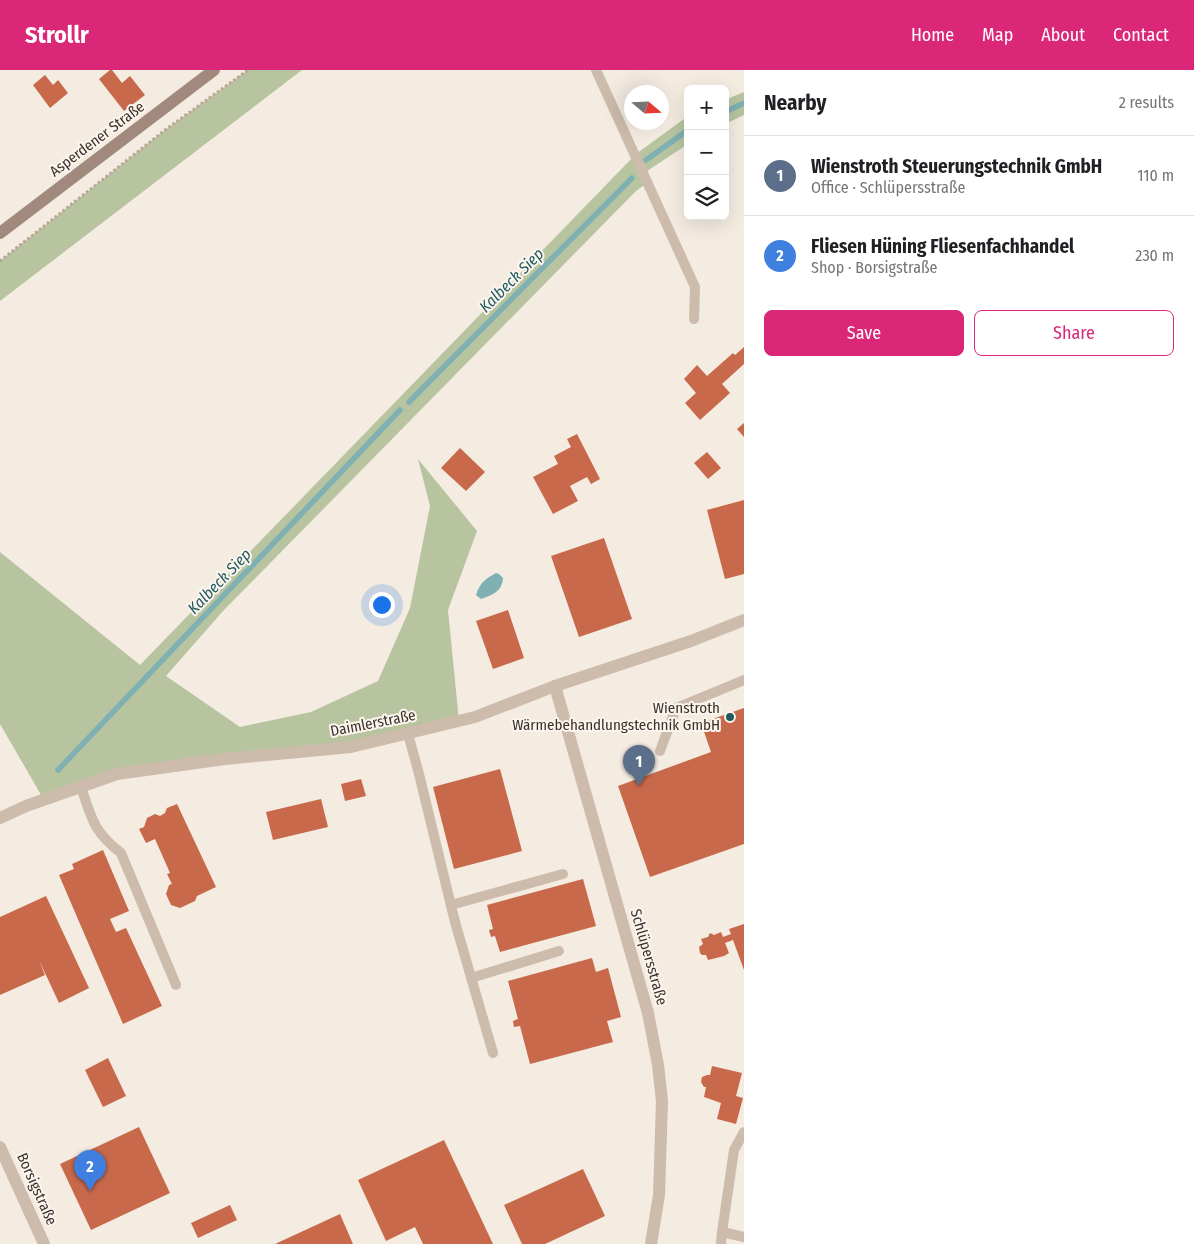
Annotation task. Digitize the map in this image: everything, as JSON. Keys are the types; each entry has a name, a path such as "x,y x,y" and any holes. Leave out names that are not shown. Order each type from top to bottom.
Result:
{"main road":[{"name":"Asperdener Straße","path":"0,233 214,70"}],"street":[{"name":"Daimlerstraße","path":"0,818 117,774 225,759 351,747 475,717 555,686 691,642 744,620"},
{"name":"Schlüpersstraße","path":"555,686 648,1013 658,1065 662,1101 660,1195 651,1244"},
{"name":"Borsigstraße","path":"0,1147 44,1244"}],"lane":[{"path":"596,70 696,287 694,318"},
{"path":"660,751 676,708 744,680"},
{"path":"408,734 451,906 493,1053"},
{"path":"81,787 96,828 106,841 121,853 176,985"},
{"path":"451,906 563,874"},
{"path":"471,978 559,951"},
{"path":"721,1244 734,1150 744,1132"},
{"path":"722,1232 744,1237"}],"path":[{"path":"0,261 165,130 248,70"}],"green space":[{"path":"248,70 302,70 0,301 0,261 165,130"},
{"path":"744,92 744,115 729,122 729,98"},
{"path":"684,119 684,147 644,173 648,182 635,192 223,611 166,676 240,727 311,712 378,681 410,608 430,506 418,459 477,531 448,610 459,721 408,734 117,774 44,800 0,724 0,552 140,665 636,154"}],"water":[{"path":"496,573 503,578 501,587 493,594 481,599 476,595 479,587 486,579"}],"building":[{"path":"110,70 122,83 130,76 145,95 124,111 99,79"},
{"path":"45,75 53,85 58,80 68,93 50,108 33,85"},
{"path":"744,347 744,364 722,384 730,393 700,420 685,403 696,393 684,379 697,365 707,376 733,353 735,355"},
{"path":"744,423 744,437 737,429"},
{"path":"577,434 600,479 591,484 587,477 570,486 578,501 553,514 533,477 558,464 554,456 571,447 567,439"},
{"path":"460,448 485,472 466,491 441,468"},
{"path":"707,452 721,468 708,479 694,463"},
{"path":"744,500 744,574 725,579 707,510"},
{"path":"604,538 632,619 579,637 551,556"},
{"path":"508,610 524,658 493,669 476,621"},
{"path":"744,708 744,844 650,877 618,786 711,752 701,723"},
{"path":"500,769 522,851 454,869 433,787"},
{"path":"361,779 366,796 345,801 341,784"},
{"path":"321,799 328,827 273,840 266,812"},
{"path":"177,804 216,887 197,896 195,901 180,908 171,905 166,894 169,885 172,884 167,874 170,873 155,839 146,843 139,829 144,827 147,818 155,814 160,816 165,813 167,808"},
{"path":"103,850 129,911 110,919 116,932 126,928 162,1006 123,1024 59,875 74,869 72,864"},
{"path":"583,879 596,926 500,952 495,936 491,937 489,930 493,929 487,905"},
{"path":"46,896 89,988 59,1003 39,960 45,975 0,995 0,917"},
{"path":"744,924 744,970 733,940 725,943 729,953 724,956 708,960 706,955 700,953 699,947 703,944 701,939 708,937 710,933 714,935 721,932 723,937 731,934 729,929"},
{"path":"592,958 596,972 608,968 621,1017 607,1021 613,1042 530,1064 520,1026 514,1027 513,1021 518,1019 508,981"},
{"path":"108,1058 126,1096 103,1107 85,1070"},
{"path":"712,1066 742,1073 736,1096 743,1098 736,1124 717,1119 721,1103 704,1097 706,1087 701,1082 702,1077 710,1075"},
{"path":"139,1127 170,1193 91,1230 60,1164"},
{"path":"444,1140 493,1244 423,1244 415,1227 386,1241 358,1180"},
{"path":"583,1169 605,1216 545,1244 522,1244 504,1205"},
{"path":"230,1205 237,1220 198,1238 191,1223"},
{"path":"340,1214 353,1244 275,1244"}],"waterway":[{"name":"Kalbeck Siep","path":"729,110 744,103"},
{"name":"Kalbeck Siep","path":"646,160 684,133"},
{"name":"Kalbeck Siep","path":"409,402 632,178"},
{"name":"Kalbeck Siep","path":"58,770 400,410"}],"place":[{"name":"Wienstroth Wärmebehandlungstechnik GmbH","path":"730,717"},
{"name":"Wienstroth Steuerungstechnik GmbH","path":"639,786"},
{"name":"Fliesen Hüning Fliesenfachhandel","path":"90,1191"}]}
